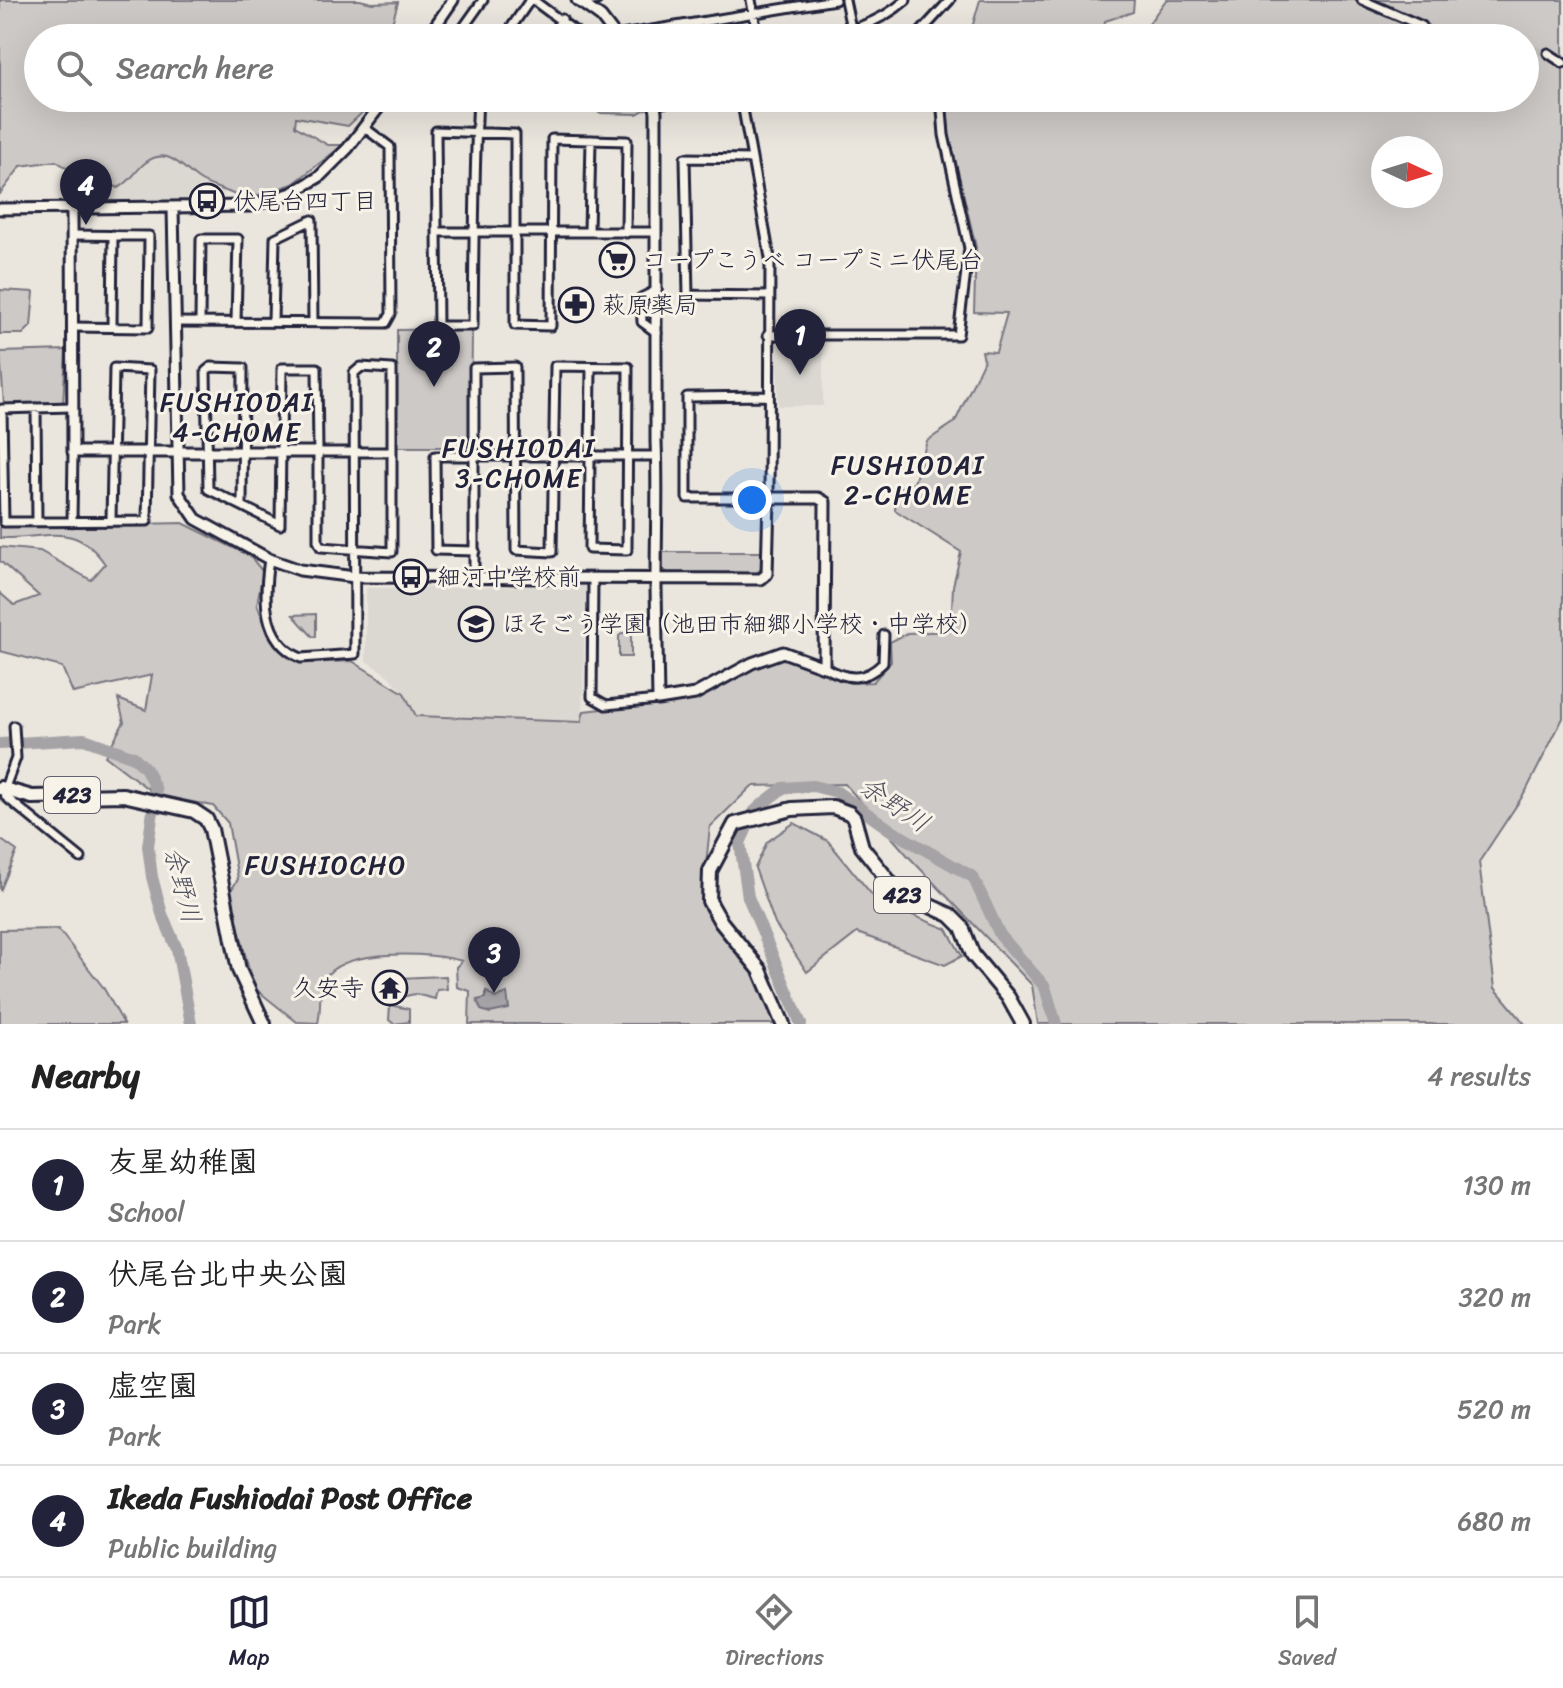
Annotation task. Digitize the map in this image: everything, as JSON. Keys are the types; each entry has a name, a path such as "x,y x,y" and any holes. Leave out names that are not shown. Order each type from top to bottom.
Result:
{"highway":[{"name":"423","path":"2,789 32,797 101,794 146,800 194,811 206,819 211,829 239,970 264,1024"},
{"name":"423","path":"783,1024 760,970 721,922 709,901 710,871 727,835 742,821 792,809 823,807 849,813 854,818 862,847 897,891 950,915 962,927 973,955 1008,997 1023,1024"}],"street":[{"path":"437,24 453,0"},
{"path":"466,24 483,0"},
{"path":"514,24 532,0 568,24"},
{"path":"579,1 597,0"},
{"path":"751,0 756,24"},
{"path":"688,24 835,0"},
{"path":"845,0 850,24"},
{"path":"873,24 906,0"},
{"path":"931,24 950,0"},
{"path":"1362,0 1417,24"},
{"path":"579,1 606,24"},
{"path":"559,24 562,19"},
{"path":"1548,53 1563,63"},
{"path":"0,209 241,208 292,193 319,177 376,112"},
{"path":"477,112 476,132 474,233 473,326 438,326 436,131 476,132 515,134 515,325 551,326 552,139 627,141 626,233"},
{"path":"654,112 658,700"},
{"path":"173,208 175,452 179,494 196,519 269,559 300,570 355,577 761,579 767,574 770,258 744,112"},
{"path":"768,335 958,335 969,248 944,135 942,112"},
{"path":"175,322 386,323 391,314 390,147 365,128"},
{"path":"589,232 591,140"},
{"path":"752,159 685,158 688,295 769,296"},
{"path":"72,208 72,522"},
{"path":"273,322 275,238 312,220 313,322"},
{"path":"437,232 656,232"},
{"path":"72,235 149,236 148,328 72,327"},
{"path":"112,327 113,235"},
{"path":"200,322 201,239 238,239 236,322"},
{"path":"657,290 641,298 642,322 657,333"},
{"path":"474,577 474,368 515,367 516,550 552,552 555,366 628,367 627,550 589,549 591,368"},
{"path":"242,506 243,368 211,367 206,371 208,489 242,506 280,525 282,368 317,368 318,541 321,547 355,551 392,552 392,369 361,367 354,373 355,452 355,551 355,577 355,654 301,658 273,632 263,601 269,559"},
{"path":"71,407 2,409 4,522 147,521 150,370 114,368 111,520"},
{"path":"769,396 687,397 687,498 818,498 825,502 824,667"},
{"path":"36,408 37,521"},
{"path":"73,452 392,452"},
{"path":"475,551 436,550 435,456 656,456"},
{"path":"593,578 592,697 606,705 695,694 752,663 783,652 850,678 871,675 883,663 884,635"},
{"path":"14,726 16,752 2,789 22,812 81,858"}],"shaded area":[{"path":"0,0 398,2 392,24 24,24 24,112 363,112 348,126 296,117 295,126 328,145 343,145 293,184 243,200 203,182 174,160 161,156 145,163 118,188 95,176 78,175 56,161 21,166 0,194"},
{"path":"980,0 1134,0 1133,12 1105,21 1104,24 973,24"},
{"path":"1166,0 1563,0 1563,718 1526,791 1479,862 1495,988 1525,1024 1038,1024 1032,985 909,857 845,784 752,786 710,827 703,893 706,906 751,967 777,1024 469,1024 470,991 457,987 456,967 462,961 412,955 372,957 339,966 328,974 322,985 318,1023 297,1022 253,987 230,892 238,879 228,823 213,806 156,795 105,756 124,722 118,699 146,710 152,675 73,693 62,667 0,651 0,593 14,605 39,596 0,561 0,547 40,551 91,580 105,564 82,541 58,535 0,538 0,527 183,523 250,556 263,572 257,604 268,633 281,649 302,663 352,661 404,693 416,716 581,722 584,711 700,698 756,665 785,658 850,683 873,682 891,662 890,642 907,633 951,631 953,586 961,552 895,510 897,488 914,483 927,441 955,422 984,360 982,351 996,352 1007,313 974,312 976,247 949,134 947,112 1539,112 1539,24 1148,24"},
{"path":"599,112 641,112 637,114"},
{"path":"161,157 183,163 200,181 225,188 223,202 212,199 181,203 79,200 78,175 95,176 115,186 136,174 146,162"},
{"path":"0,290 34,292 31,326 23,334 0,334"},
{"path":"472,329 471,443 466,447 397,447 397,330"},
{"path":"823,342 823,406 778,406 777,343"},
{"path":"66,350 63,404 4,405 0,352"},
{"path":"663,552 762,552 762,568 757,573 668,573 663,569"},
{"name":"ほそごう学園（池田市細郷小学校・中学校）","path":"586,586 582,722 416,716 403,691 385,673 366,661 366,588"},
{"path":"316,614 316,636 313,637 293,615"},
{"path":"631,633 631,657 619,657 619,636"},
{"path":"794,823 828,841 877,901 947,929 962,956 945,965 857,933 807,972 775,924 755,868 767,842"},
{"path":"0,839 17,851 0,891"},
{"path":"58,929 103,987 124,1024 0,1024 0,930"},
{"path":"446,976 447,989 437,990 435,999 415,994 392,999 392,989 400,986 402,978"},
{"path":"486,991 495,998 507,993 509,1009 490,1013 481,1010 477,1000 486,998"},
{"path":"390,1005 409,1009 409,1022 394,1024 389,1020"}],"waterway":[{"name":"余野川","path":"0,744 84,739 134,757 146,769 156,790 148,846 152,877 162,914 177,949 191,1024"},
{"name":"余野川","path":"801,1024 748,897 740,843 754,812 765,802 783,788 813,786 837,792 892,831 973,877 1000,935 1045,987 1056,1024"}],"tunnel":[{"path":"1539,51 1548,53"}],"place":[{"name":"伏尾台四丁目","path":"207,201"},
{"name":"Ikeda Fushiodai Post Office","path":"86,225"},
{"name":"コープこうべ コープミニ伏尾台","path":"617,260"},
{"name":"萩原薬局","path":"576,305"},
{"name":"友星幼稚園","path":"800,375"},
{"name":"伏尾台北中央公園","path":"434,387"},
{"name":"細河中学校前","path":"411,577"},
{"name":"ほそごう学園（池田市細郷小学校・中学校）","path":"476,624"},
{"name":"久安寺","path":"390,988"},
{"name":"虚空園","path":"494,993"}],"district":[{"name":"FUSHIODAI 4-CHOME","path":"237,417"},
{"name":"FUSHIODAI 3-CHOME","path":"519,463"},
{"name":"FUSHIODAI 2-CHOME","path":"908,480"},
{"name":"FUSHIOCHO","path":"326,865"}]}
